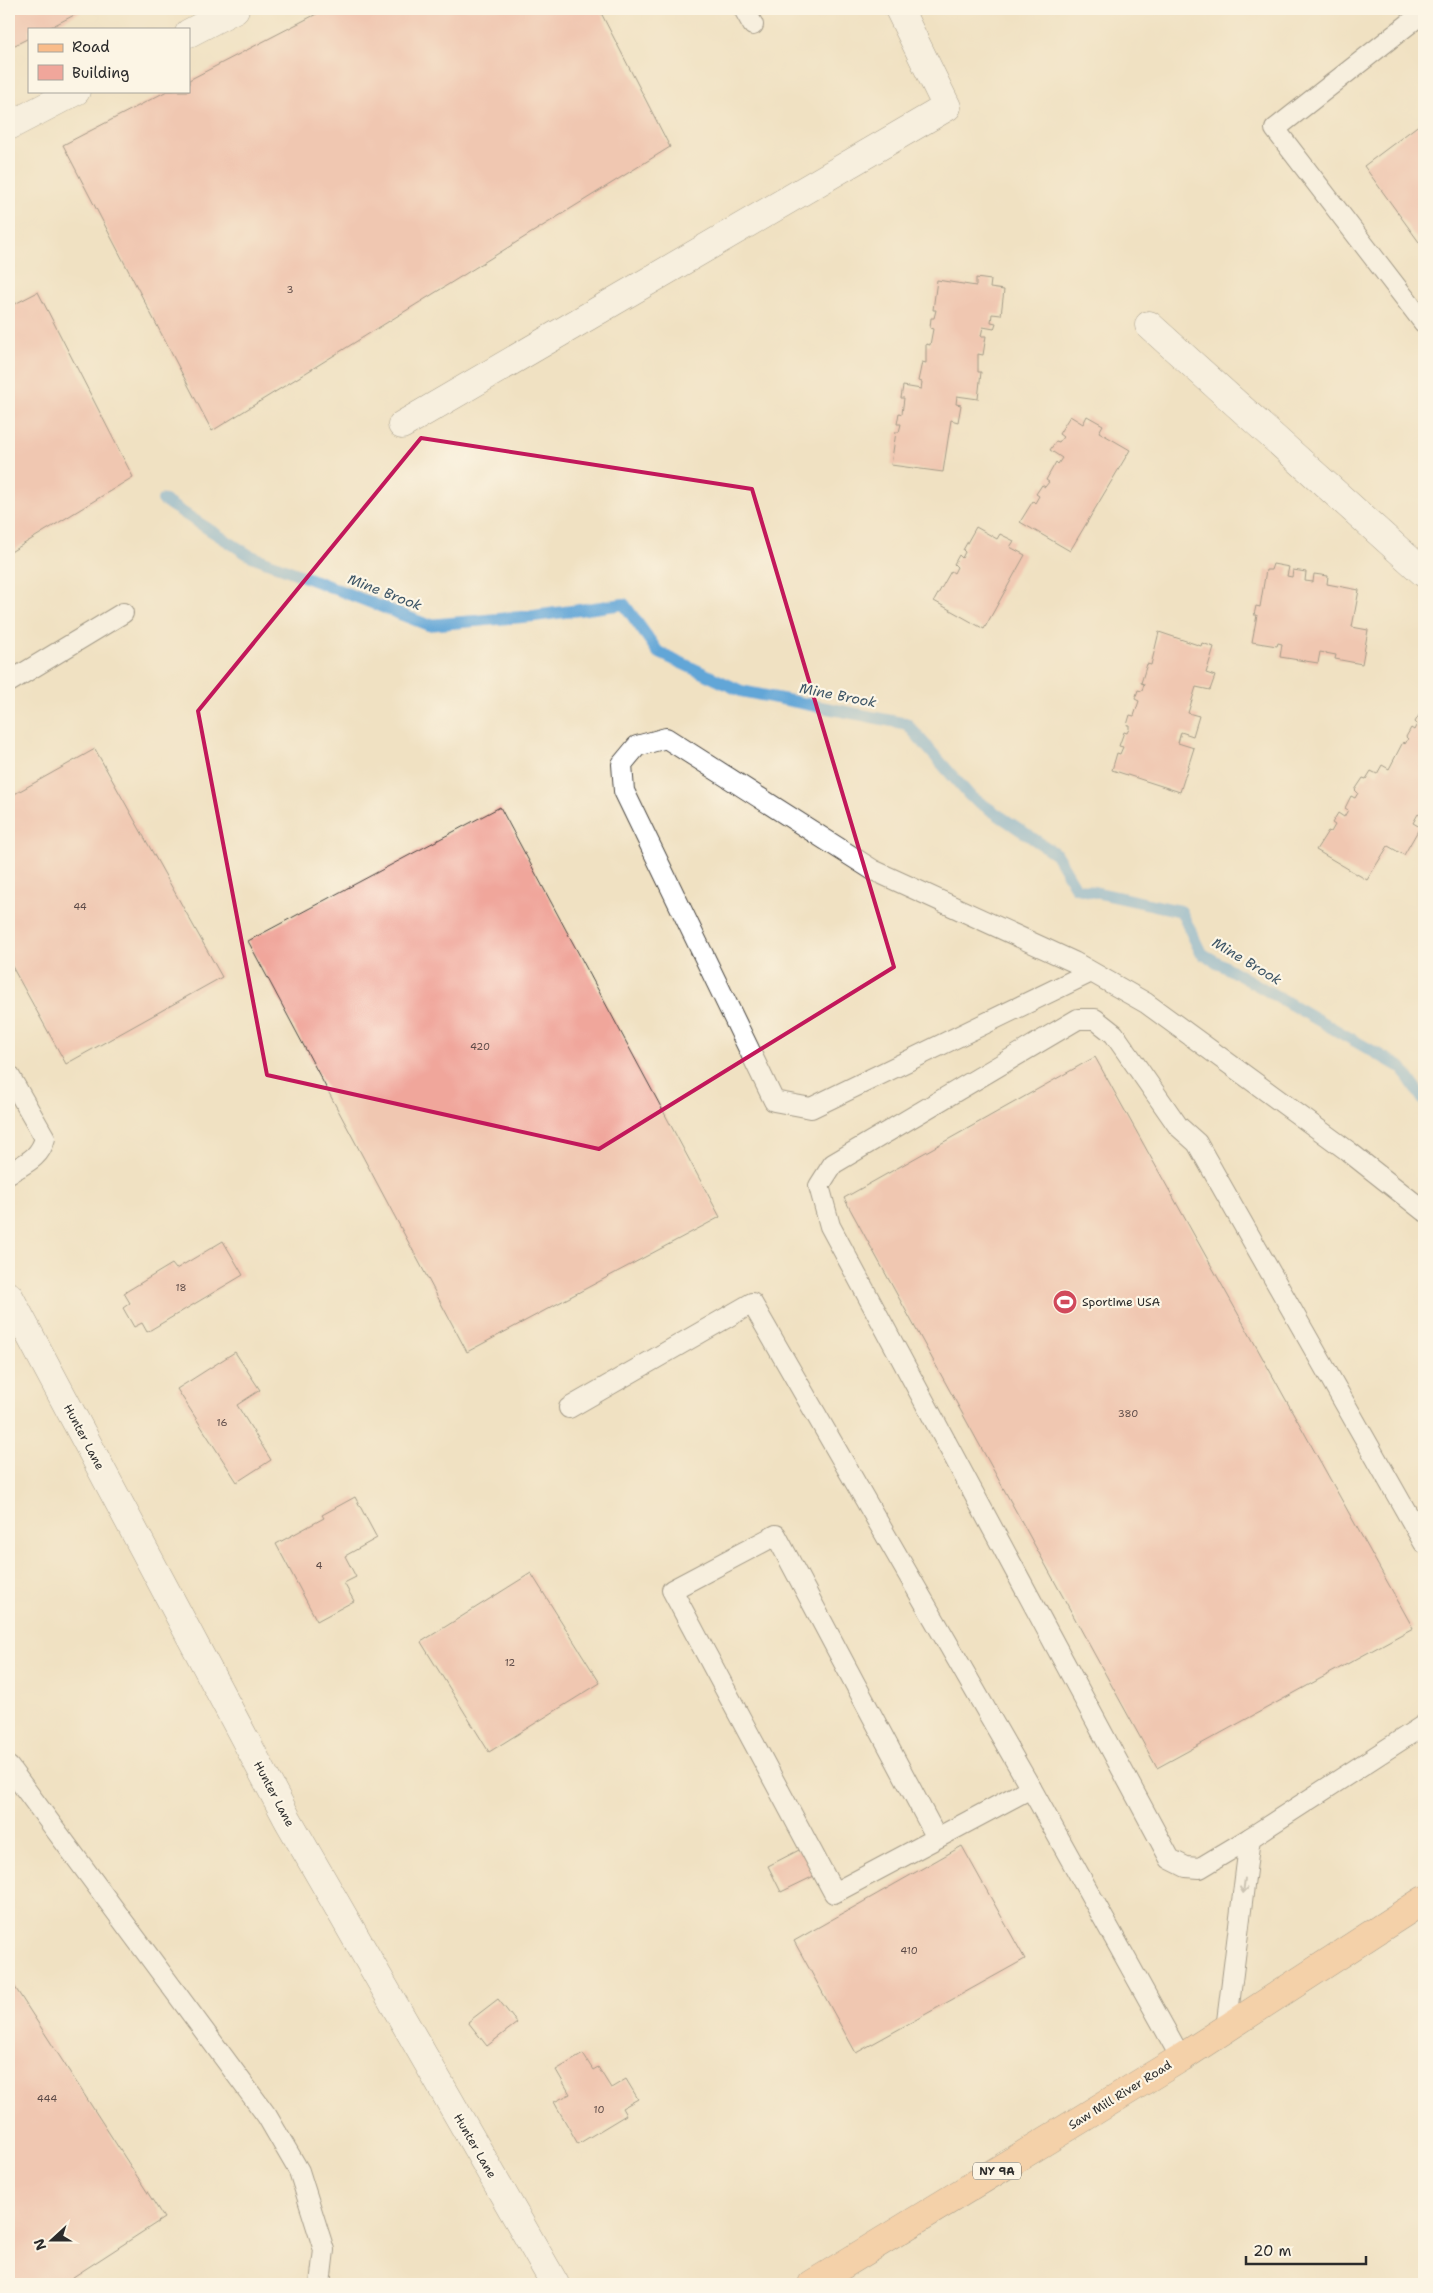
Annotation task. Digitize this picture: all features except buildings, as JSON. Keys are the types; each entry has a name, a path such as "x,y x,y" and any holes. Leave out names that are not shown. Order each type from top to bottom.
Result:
{"main road":[{"name":"Saw Mill River Road","path":"812,2284 1226,2030 1424,1900"}],"street":[{"path":"190,32 235,9"},
{"path":"402,425 947,107 899,9"},
{"path":"9,126 74,92"},
{"path":"1149,325 1424,573"},
{"name":"Hunter Lane","path":"9,1296 288,1820 555,2284"}],"lane":[{"path":"1424,12 1275,129 1424,323"},
{"path":"9,682 123,613"},
{"path":"1091,972 811,1108 774,1102 624,791 622,764 637,746 666,738 873,870 1065,958 1091,972 1146,1003 1348,1151 1424,1211"},
{"path":"1424,1543 1197,1143 1178,1126 1114,1034 1095,1019 1078,1019 833,1164 819,1186 830,1226 1170,1859 1186,1867 1200,1868 1250,1838 1424,1724"},
{"path":"9,1075 45,1138 42,1150 29,1161 9,1173"},
{"path":"569,1408 752,1303 1031,1788 1181,2058"},
{"path":"937,1838 776,1535 672,1590 834,1894 1031,1788"},
{"path":"9,1766 267,2116 299,2171 324,2250 320,2284"},
{"path":"1226,2030 1250,1838"}],"highlighted area":[{"path":"421,438 752,489 894,967 599,1149 267,1075 198,711"}],"waterway":[{"name":"Mine Brook","path":"163,500 249,555 428,625 534,616 624,604 658,652 741,691 907,724 970,796 1056,854 1076,888 1181,911 1201,953 1402,1068 1424,1101"}],"place":[{"name":"Sportime USA","path":"1065,1302"}]}
